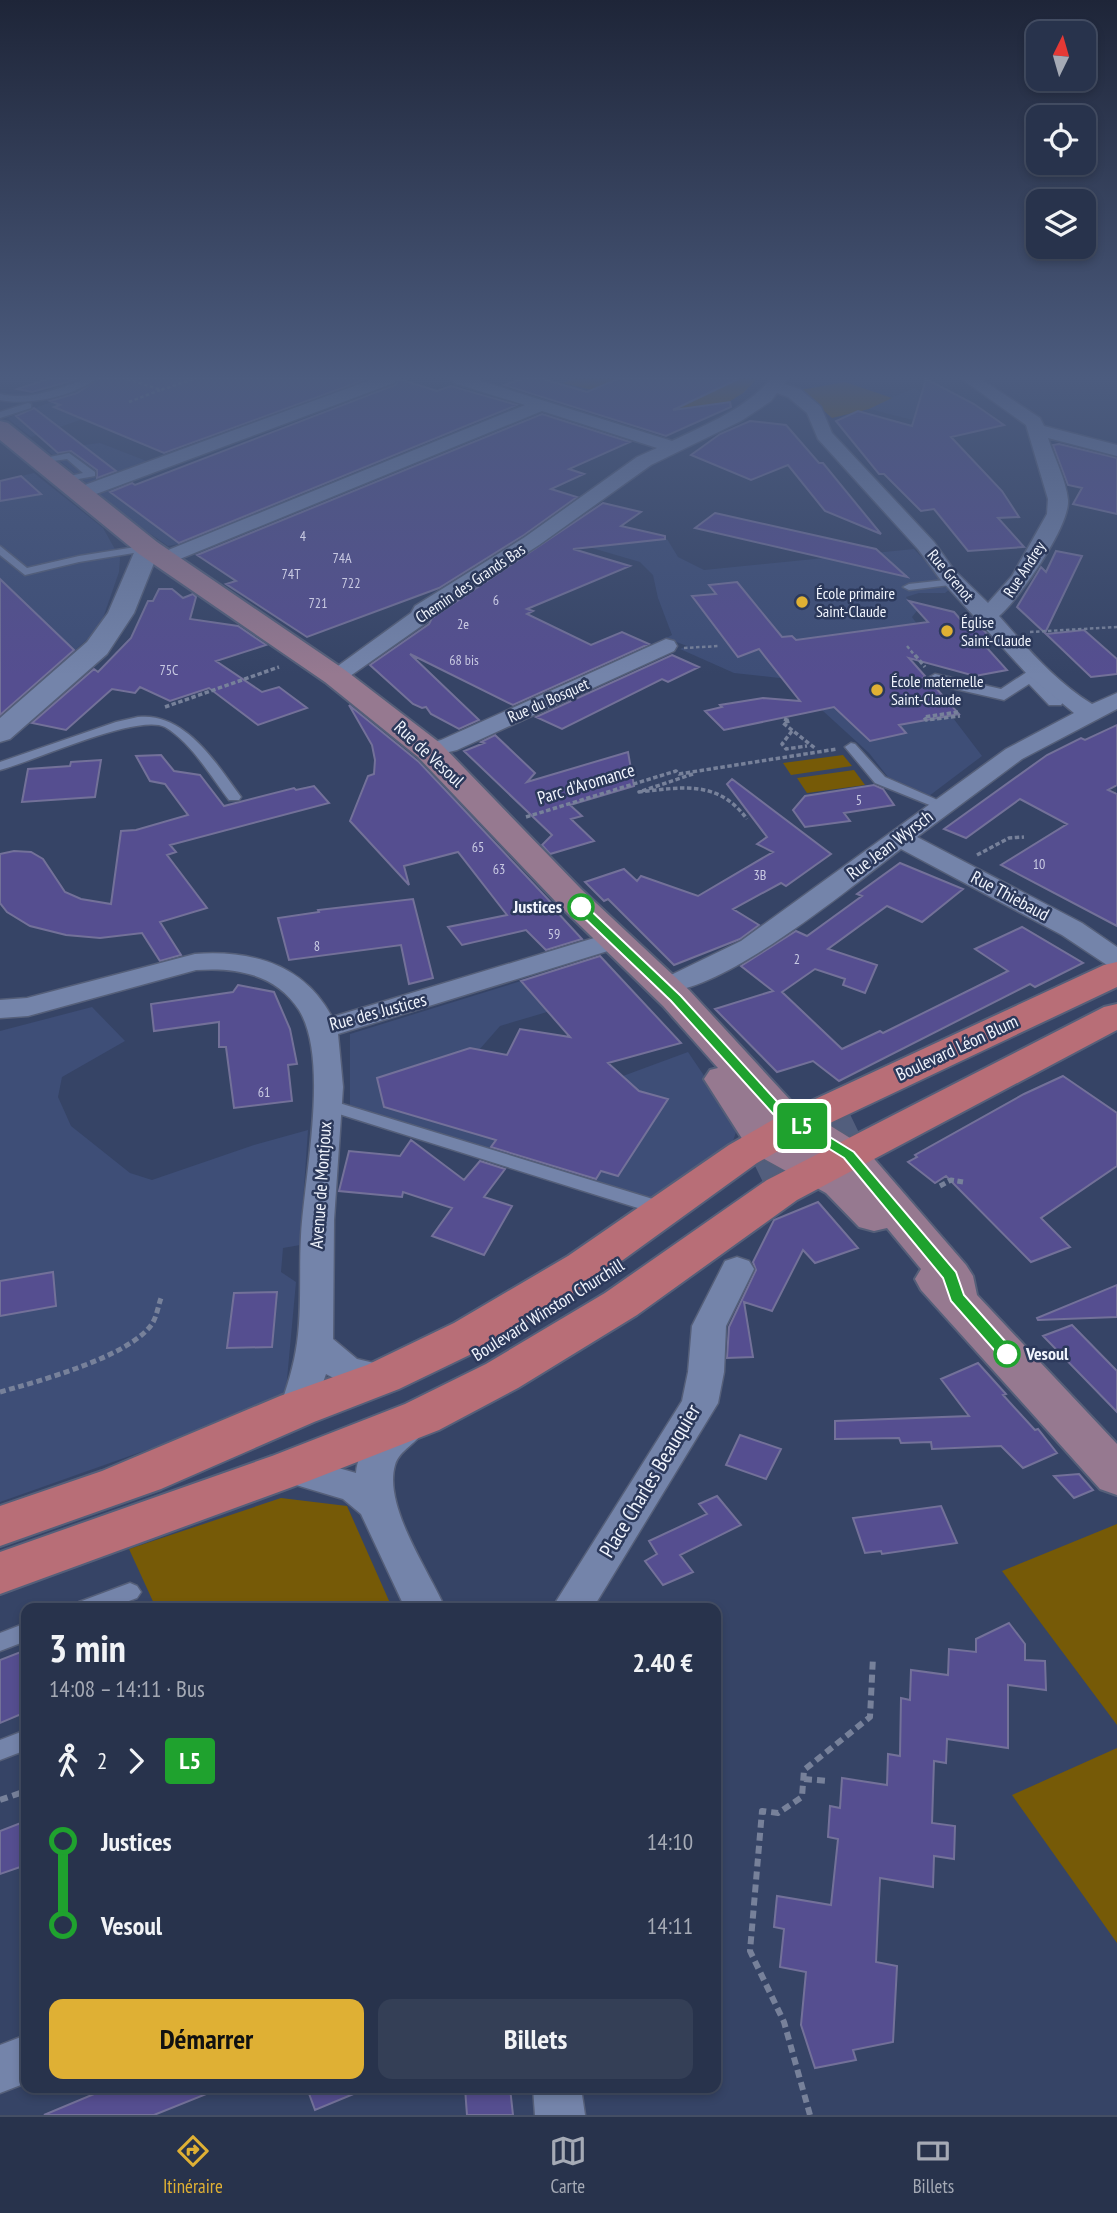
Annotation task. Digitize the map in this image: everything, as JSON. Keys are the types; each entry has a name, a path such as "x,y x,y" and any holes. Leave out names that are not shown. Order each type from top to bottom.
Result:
{"main road":[{"name":"Rue de Vesoul","path":"62,478 151,557 335,676 429,750 614,940 669,992 778,1111 773,1146 842,1158 956,1297 1117,1476"},
{"name":"Boulevard Léon Blum","path":"773,1146 1117,972"},
{"name":"Boulevard Léon Blum","path":"842,1158 994,1059 1117,994"},
{"path":"0,1573 289,1469 422,1417 502,1376 621,1304 690,1252 771,1198 842,1158 1117,1015"},
{"path":"0,1553 311,1416 470,1335 583,1267 663,1210 773,1146"},
{"name":"Boulevard Winston Churchill","path":"311,1416 418,1385 497,1345 582,1293 773,1146"},
{"path":"0,1526 311,1416"}],"street":[{"path":"73,486 97,478"},
{"path":"0,733 97,648 121,613 151,557 353,478"},
{"name":"Chemin des Grands Bas","path":"335,676 419,617 423,611 532,541 621,478"},
{"name":"Rue Grenot","path":"864,478 927,546 934,560 987,614"},
{"name":"Rue Andrey","path":"987,614 1000,607 1012,584 1020,580 1058,509 1051,478"},
{"path":"987,614 1004,638 1067,699 1090,713"},
{"name":"Rue du Bosquet","path":"429,750 449,745 666,646"},
{"path":"935,679 1004,695 1030,675 1055,701"},
{"name":"Rue Jean Wyrsch","path":"669,992 751,947 1014,754 1117,700"},
{"name":"Rue Thiebaud","path":"900,838 1021,902 1117,958"},
{"name":"Rue des Justices","path":"0,1009 28,1007 195,962 226,959 251,962 285,980 308,1004 323,1029 433,998 614,940"},
{"name":"Avenue de Montjoux","path":"311,1416 306,1385 315,1342 315,1280 327,1072 323,1029"},
{"name":"Place Charles Beauquier","path":"575,1603 700,1404 706,1372 709,1326 737,1269"},
{"path":"315,1342 330,1360 343,1369 383,1377"},
{"path":"422,1417 379,1451 374,1476 376,1504 423,1603"},
{"path":"289,1469 355,1488 376,1504"},
{"path":"0,2069 21,2061"},
{"path":"558,2093 560,2115"}],"lane":[{"path":"0,549 25,572 79,559 151,557"},
{"path":"909,587 954,582"},
{"path":"0,766 136,721 156,721 177,730 234,797"},
{"path":"852,747 880,780 942,805"},
{"path":"326,1104 663,1210"},
{"path":"100,1603 130,1592"},
{"path":"0,1642 21,1634"},
{"path":"0,1750 21,1742"}],"path":[{"path":"1030,632 1117,627"},
{"path":"691,649 719,646"},
{"path":"907,646 935,679"},
{"path":"136,721 160,709 286,664"},
{"path":"959,714 926,720 924,717 959,714"},
{"path":"784,719 790,721 783,723 808,746"},
{"path":"792,731 782,744 786,749 808,746"},
{"name":"Parc d'Aromance","path":"501,825 676,771 679,774 841,748 813,750 808,746"},
{"path":"693,774 639,792 675,789 707,791 730,798 747,819"},
{"path":"976,856 1009,838 1024,837"},
{"path":"940,1186 951,1180 963,1182"},
{"path":"0,1392 105,1355 135,1340 151,1325 161,1298"},
{"path":"810,2115 784,2022 750,1951 762,1811 778,1812 802,1797 804,1770 870,1717 873,1657"},
{"path":"804,1779 829,1782"},
{"path":"0,1800 21,1792"}],"shaded area":[{"path":"14,478 40,478 103,528 120,558 119,572 103,618 91,636 0,716 0,481"},
{"path":"80,478 134,478 130,482 181,503 277,498 288,502 190,542 168,546 133,522"},
{"path":"555,534 600,546 667,539 678,557 704,570 914,549 951,588 945,593 919,593 906,597 912,605 920,607 912,617 917,624 899,647 982,756 929,796 888,777 869,753 788,679 734,673 680,649 687,646 666,638 672,635 658,598 653,575 640,562 551,536"},
{"path":"843,755 852,766 791,775 783,763"},
{"path":"854,770 865,785 807,793 797,778"},
{"path":"521,981 553,982 547,1012 500,1026 479,1050 623,1076 688,1052 732,1117 736,1132 731,1147 640,1207 350,1119 350,1034"},
{"path":"92,1007 125,1041 62,1077 58,1097 71,1126 130,1173 152,1180 254,1145 308,1130 300,1245 283,1248 281,1272 296,1282 285,1401 0,1502 0,1031"},
{"path":"281,1498 347,1506 390,1603 154,1603 129,1549"},
{"path":"1117,1524 1117,1725 1002,1571"},
{"path":"1117,1748 1117,1943 1012,1795"}],"building":[{"path":"23,478 41,494 0,501 0,481"},
{"path":"154,478 339,478 179,543 110,492 132,483 135,485"},
{"path":"386,478 576,478 551,489 577,497 524,535 439,588 307,637 226,584 236,581 197,555"},
{"path":"798,478 835,478 881,534 825,511"},
{"path":"888,478 989,478 1019,517 998,518 1024,547 968,551 934,509 921,511"},
{"path":"1065,478 1117,478 1117,514 1073,504 1082,488 1068,485"},
{"path":"603,503 641,512 621,526 665,536 665,539 573,549 630,566 527,609 533,611 527,614 591,645 622,632 649,644 513,705 410,654 479,720 459,729 431,714 426,707 413,704 370,665 429,624 432,618"},
{"path":"715,513 876,549 907,577 695,528"},
{"path":"1056,551 1082,556 1045,633 1017,607 1041,567 1046,572"},
{"path":"0,579 74,650 0,715"},
{"path":"737,582 782,637 792,636 796,640 928,622 909,601 954,612 960,619 972,618 990,637 978,638 1007,670 975,676 909,658 925,676 923,678 927,685 935,687 959,714 899,725 906,733 870,741 834,707 724,730 705,711 722,707 720,705 763,698 800,701 759,649 738,657 692,596 716,594 709,585"},
{"path":"159,589 172,589 183,598 193,594 196,597 190,619 238,626 266,645 216,661 262,692 279,687 307,708 258,725 209,688 170,701 140,687 135,693 112,689 66,730 32,723 94,669 98,672 131,638 148,601 153,601"},
{"path":"1084,630 1117,659 1117,674 1091,677 1046,634"},
{"path":"672,655 699,667 668,682 662,679 562,729 536,717"},
{"path":"349,705 419,762 560,912 557,912 582,939 546,950 526,930 462,945 448,927 507,915 458,852 404,866 409,885 350,821 368,776 374,774 375,760 372,745"},
{"path":"1117,725 1117,785 1108,790 1117,794 1117,926 1001,865 1067,824 1020,799 966,838 944,829 1047,755 1081,738 1085,740"},
{"path":"495,735 535,773 527,782 628,752 634,786 570,805 582,816 571,819 594,841 550,854 542,845 552,835 464,751"},
{"path":"161,755 174,771 200,775 224,806 294,788 296,790 314,786 329,803 170,845 176,852 167,855 207,908 160,922 181,955 160,961 142,933 100,938 66,935 30,926 7,912 0,903 0,854 14,851 31,852 43,859 65,892 81,899 111,904 121,831 136,830 188,815 165,784 150,781 136,756"},
{"path":"101,760 95,797 22,802 28,769 70,766 71,762"},
{"path":"732,779 831,854 786,886 781,883 733,909 759,925 740,939 674,965 608,899 604,901 585,882 624,869 637,881 641,876 698,896 773,852 757,844 767,837 727,784"},
{"path":"874,785 883,789 894,805 844,813 850,821 805,827 793,810 805,796"},
{"path":"900,863 963,889 922,922 887,906 828,949 877,965 865,993 843,985 845,979 815,969 782,992 842,1049 880,1031 883,1033 1008,971 975,949 1022,927 1083,963 1035,987 1030,984 839,1081 813,1061 777,1072 715,1009 773,991 741,966 796,931 807,936 862,896 857,894"},
{"path":"413,899 433,978 409,984 401,945 289,960 278,918 319,912 318,910"},
{"path":"600,956 681,1043 608,1063 639,1091 668,1099 618,1176 601,1171 596,1179 491,1147 496,1140 384,1107 377,1078 470,1048 507,1055 520,1029 570,1037 521,981"},
{"path":"238,985 274,992 290,1029 297,1064 288,1065 292,1101 234,1108 226,1047 219,1047 219,1022 154,1031 151,1004 233,992"},
{"path":"1063,1076 1117,1113 1117,1166 1041,1218 1070,1247 1031,1262 946,1176 935,1183 908,1162 917,1157 915,1155 1024,1094"},
{"path":"411,1140 464,1180 480,1161 505,1169 484,1197 512,1206 484,1255 432,1236 452,1208 403,1192 402,1197 339,1191 349,1151 400,1156"},
{"path":"818,1202 858,1248 815,1263 803,1250 772,1311 744,1302 753,1357 727,1358 729,1327 756,1270 753,1262 774,1220"},
{"path":"53,1272 56,1306 0,1316 0,1281"},
{"path":"1117,1285 1117,1317 1037,1318"},
{"path":"277,1292 272,1347 227,1348 234,1293"},
{"path":"1072,1325 1117,1371 1117,1412 1043,1336"},
{"path":"978,1363 1006,1394 1003,1395 1035,1430 1038,1429 1057,1453 1023,1468 1001,1446 932,1449 931,1442 901,1443 899,1438 835,1439 835,1421 969,1416 941,1379"},
{"path":"740,1435 781,1449 766,1479 726,1465"},
{"path":"1079,1474 1093,1490 1074,1498 1054,1476"},
{"path":"717,1496 741,1525 680,1555 693,1572 663,1585 645,1561 657,1554 649,1541 707,1514 699,1504"},
{"path":"941,1506 957,1543 882,1554 881,1551 865,1553 853,1518"},
{"path":"1009,1623 1025,1644 1025,1660 1045,1661 1046,1690 1008,1685 1008,1748 947,1739 946,1763 934,1761 932,1823 955,1826 954,1859 934,1856 933,1887 880,1878 876,1962 897,1966 893,2042 853,2050 856,2060 815,2068 801,2025 806,1972 780,1967 784,1929 774,1927 777,1896 831,1905 838,1839 828,1837 830,1806 840,1808 842,1778 887,1785 888,1754 900,1756 901,1698 910,1700 911,1670 948,1675 949,1649 976,1652 976,1639"},
{"path":"21,1652 21,1714 0,1723 0,1660"},
{"path":"21,1823 21,1867 0,1874 0,1831"},
{"path":"97,2093 209,2093 154,2115 44,2115"},
{"path":"309,2093 356,2093 315,2110"},
{"path":"465,2093 511,2093 513,2115 467,2115"}],"tunnel":[{"path":"758,1172 859,1123"}],"bus line":[{"name":"L5","path":"581,907 676,998 778,1111 849,1155 951,1276 956,1297 1007,1354"}],"place":[{"name":"École primaire Saint-Claude","path":"802,602"},
{"name":"Église Saint-Claude","path":"947,631"},
{"name":"École maternelle Saint-Claude","path":"877,690"},
{"name":"Justices","path":"581,907"},
{"name":"Vesoul","path":"1007,1354"}]}
